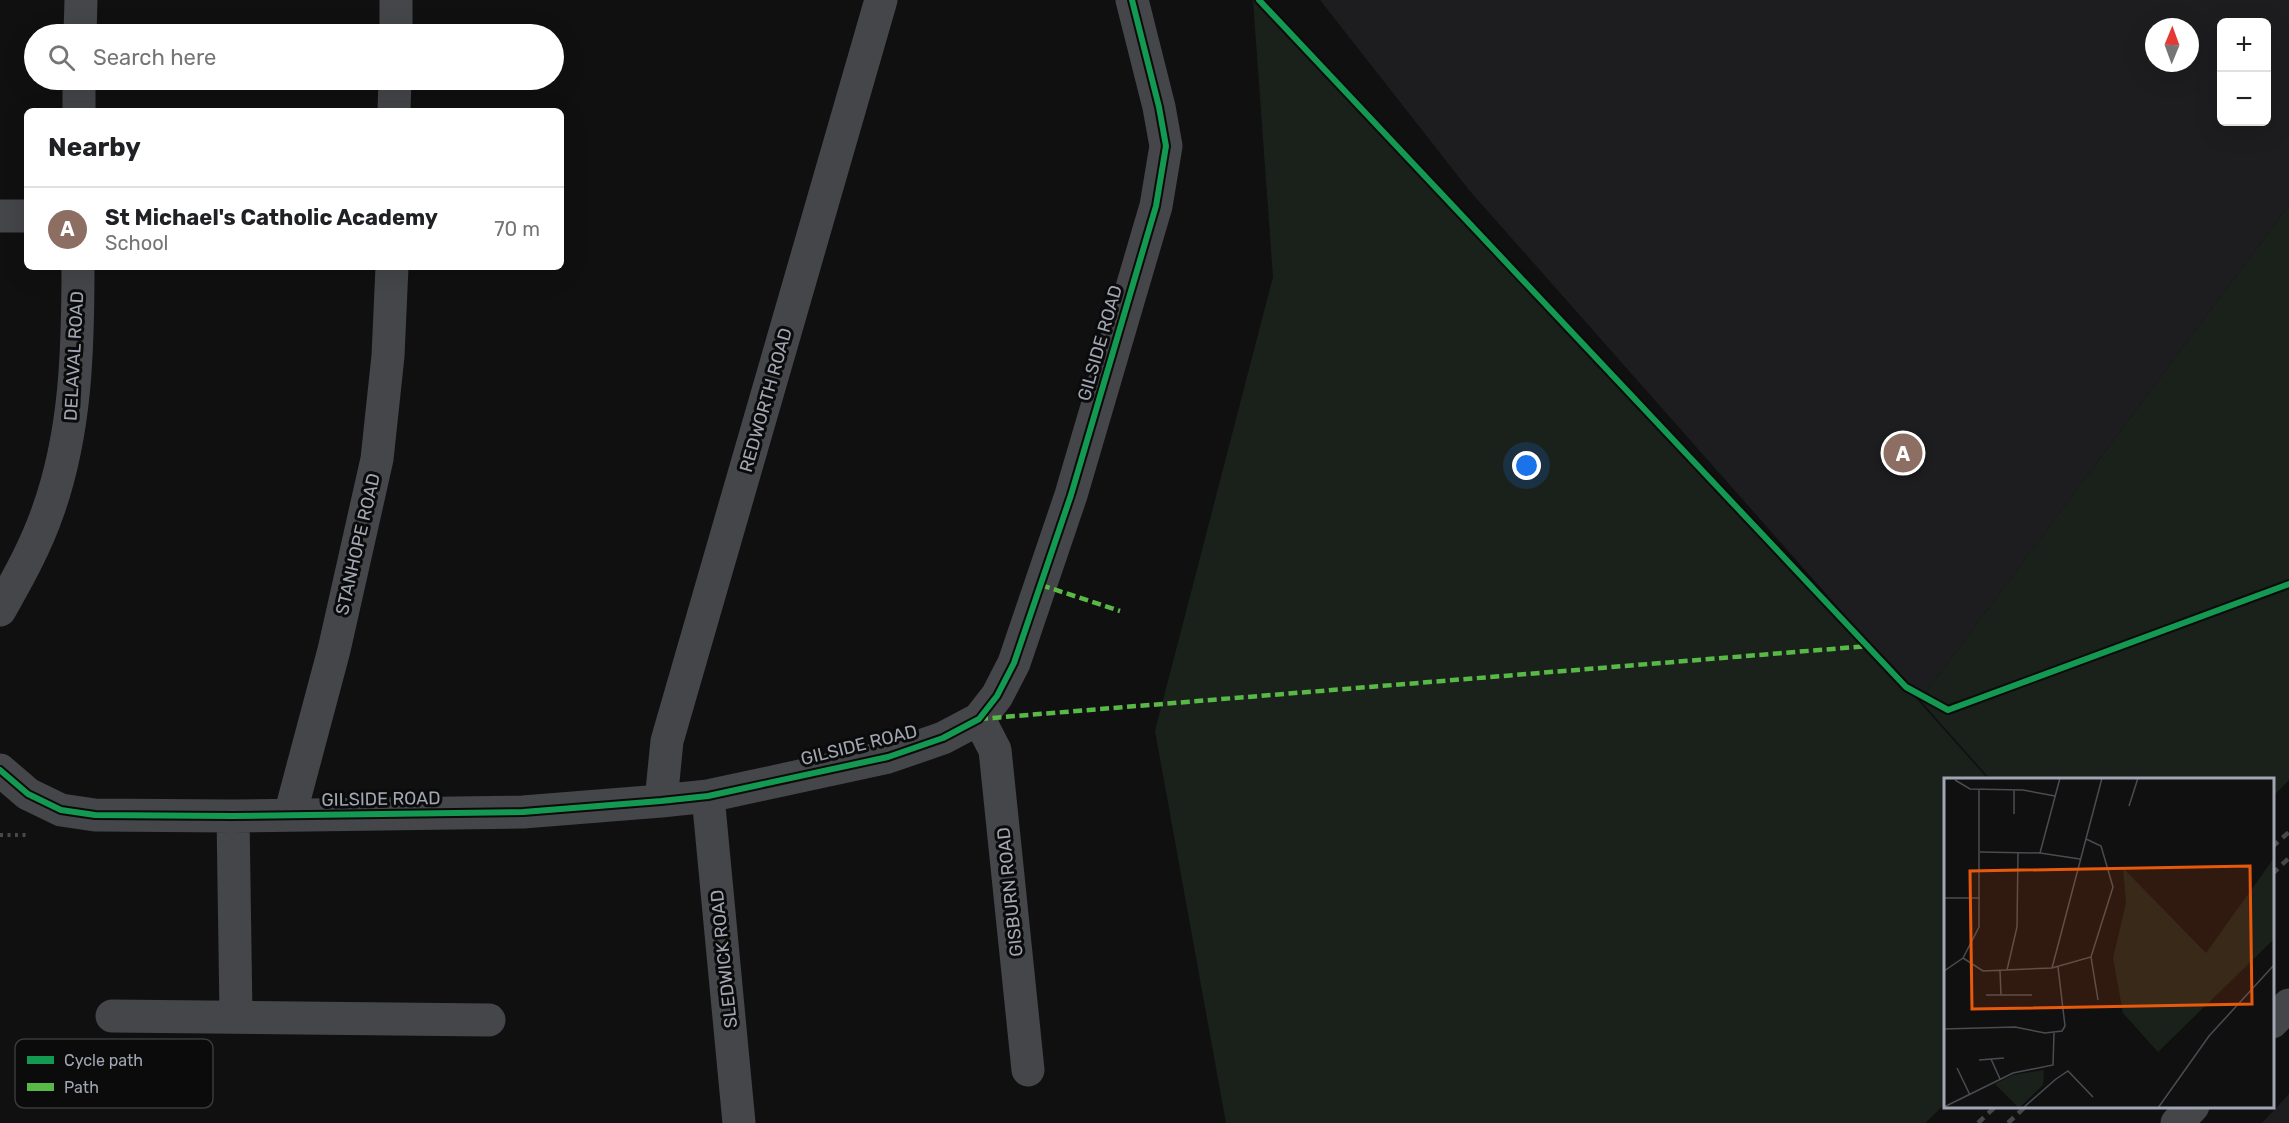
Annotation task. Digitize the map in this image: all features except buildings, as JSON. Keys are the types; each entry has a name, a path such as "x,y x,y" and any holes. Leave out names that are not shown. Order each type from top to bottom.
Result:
{"street":[{"path":"80,24 81,0"},
{"path":"396,0 396,24"},
{"name":"REDWORTH ROAD","path":"661,801 668,741 881,0"},
{"name":"GILSIDE ROAD","path":"0,770 28,794 61,810 95,815 233,816 523,812 708,796 888,757 943,738 979,719 997,696 1014,663 1071,495 1156,206 1166,146 1159,107 1132,0"},
{"path":"79,90 79,108"},
{"path":"394,108 395,90"},
{"path":"0,216 24,216"},
{"name":"DELAVAL ROAD","path":"0,610 26,563 48,512 65,455 74,402 78,270"},
{"name":"STANHOPE ROAD","path":"290,815 337,639 377,459 388,356 392,270"},
{"name":"GISBURN ROAD","path":"979,719 995,750 1028,1070"},
{"name":"SLEDWICK ROAD","path":"708,796 739,1123"},
{"path":"233,816 236,1016"},
{"path":"2274,1020 2289,1005"},
{"path":"112,1016 489,1020"},
{"path":"2177,1123 2192,1108"}],"shaded area":[{"path":"1253,0 1259,0 1906,687 1987,778 1944,778 1944,1105 1925,1123 1226,1123 1155,731 1273,277"},
{"path":"1320,0 2289,0 2289,205 1920,700 1469,190"},
{"path":"2289,205 2289,780 2274,795 2274,778 1989,778 1920,700"},
{"path":"2289,1094 2289,1123 2262,1123"}],"railway":[{"path":"2274,845 2289,832"},
{"path":"2274,872 2289,858"},
{"path":"1978,1123 1994,1108"},
{"path":"2008,1123 2024,1108"}],"marked path":[{"path":"1041,585 1120,611"},
{"path":"979,719 1868,646"}],"cycle path":[{"path":"0,770 28,794 61,810 95,815 233,816 523,812 708,796 888,757 943,738 979,719 997,696 1014,663 1071,495 1156,206 1166,146 1159,107 1132,0"},
{"path":"1259,0 1906,687 1948,710 2289,584"}],"place":[{"name":"St Michael's Catholic Academy","path":"1903,453"}]}
